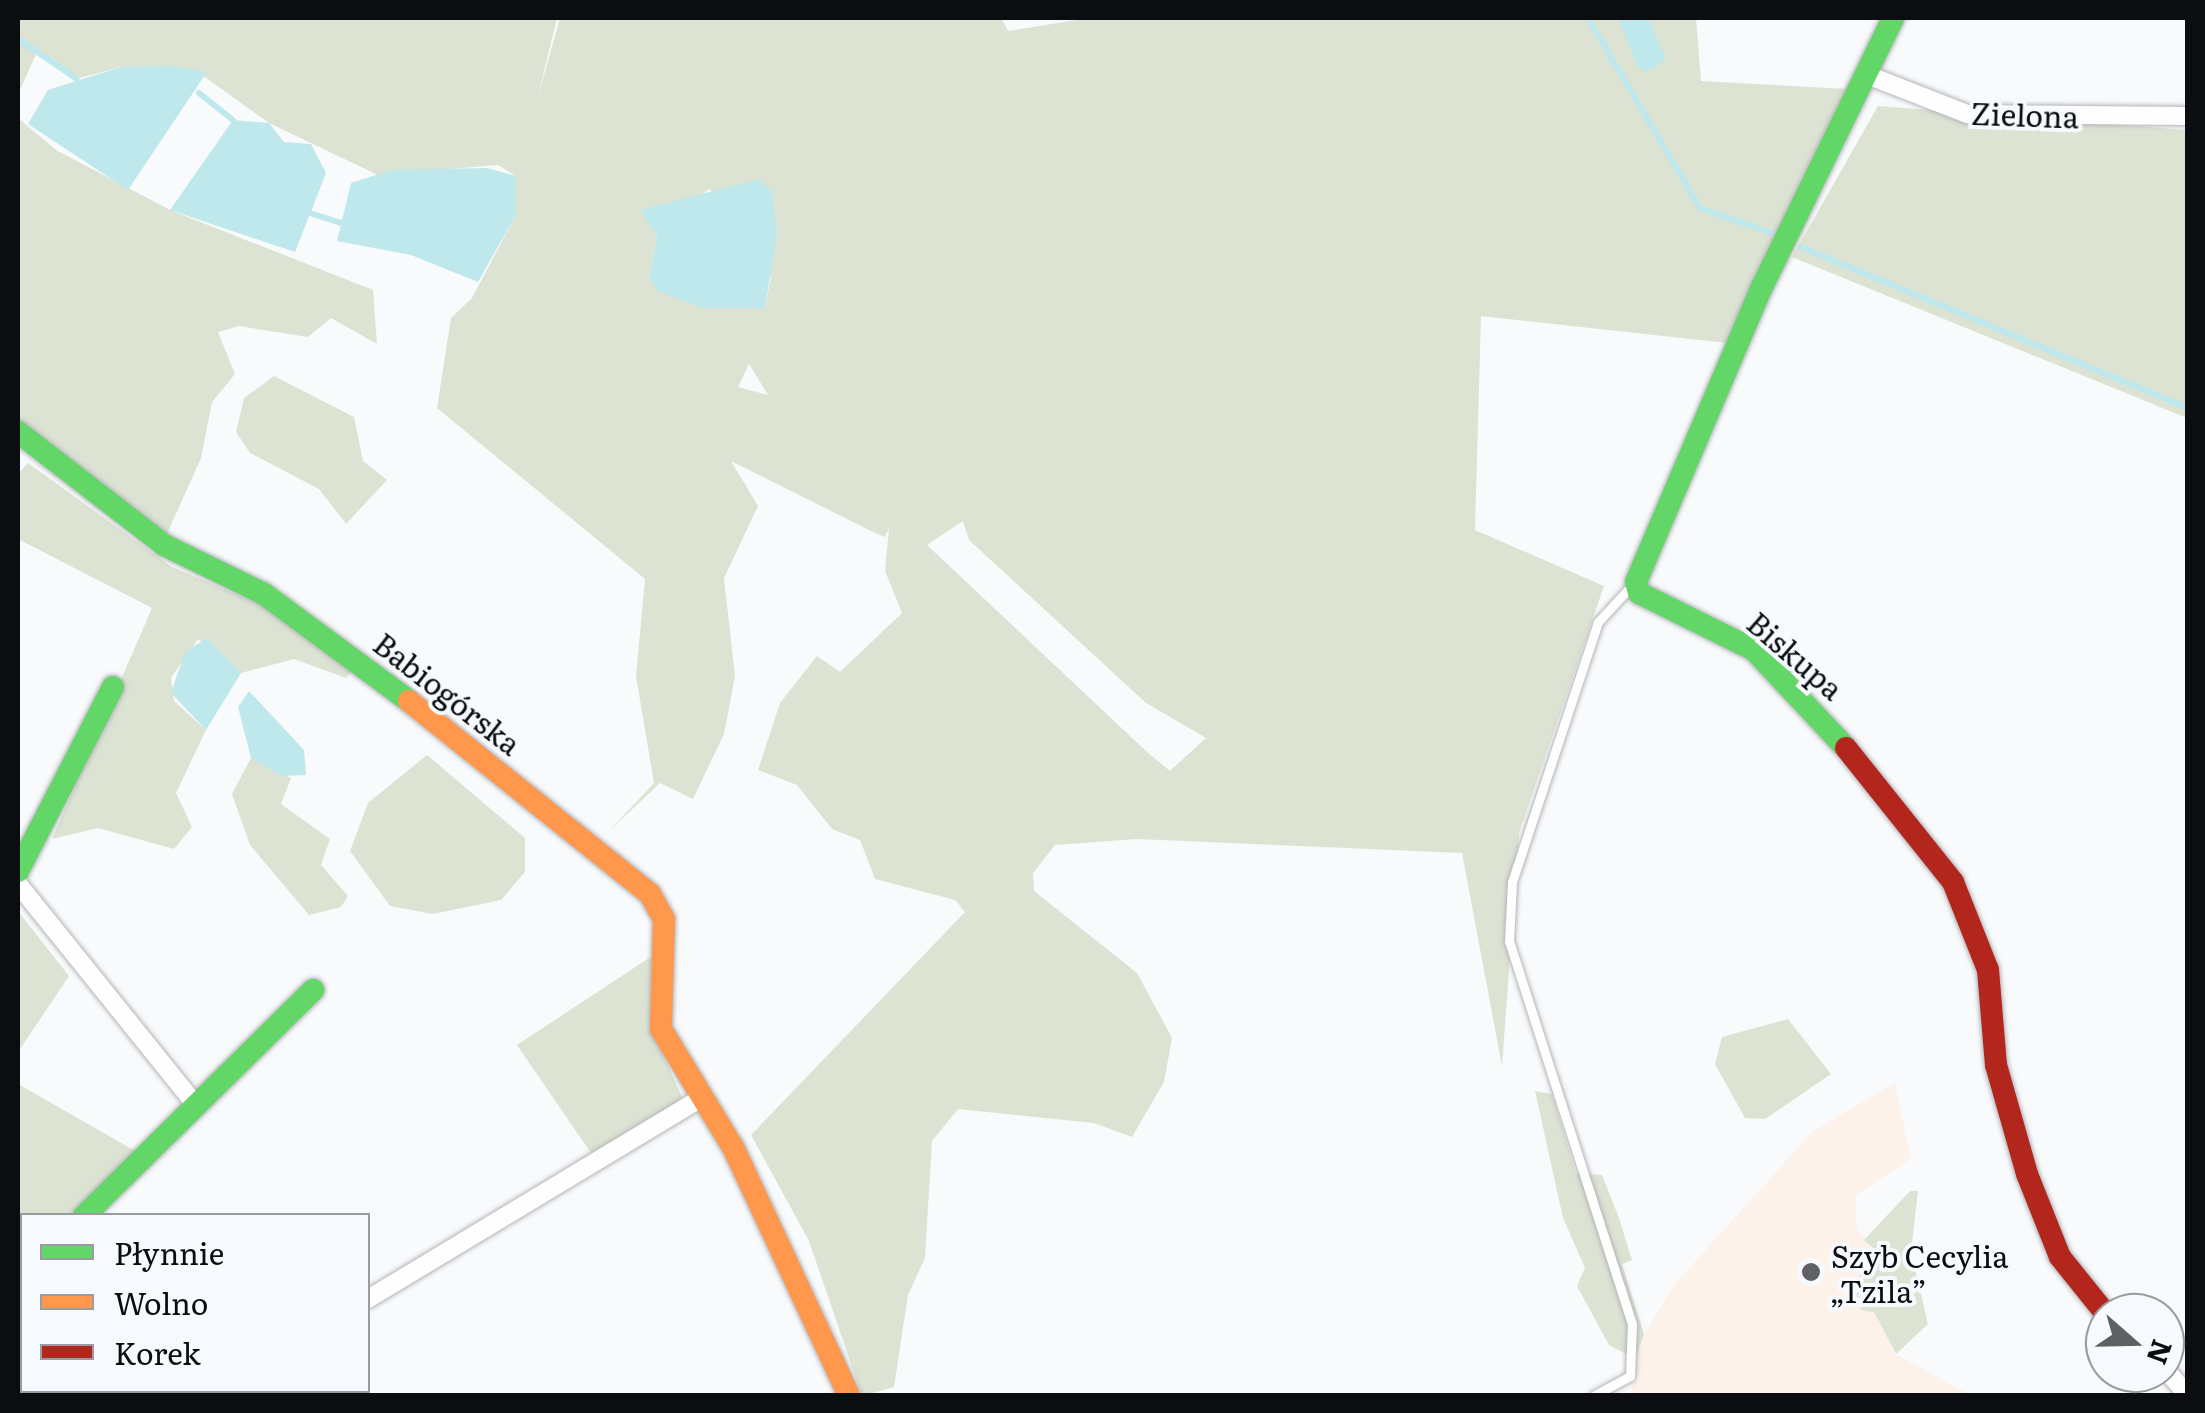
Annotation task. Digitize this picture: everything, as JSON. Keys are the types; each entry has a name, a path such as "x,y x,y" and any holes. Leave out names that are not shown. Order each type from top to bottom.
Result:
{"street":[{"path":"1636,582 1762,287 1870,76 1892,18"},
{"name":"Zielona","path":"1870,76 1967,114 2188,116"},
{"name":"Babiogórska","path":"18,432 164,544 264,594 348,652 650,894 664,919 661,1030 698,1100 734,1149 849,1396"},
{"name":"Biskupa","path":"1636,582 1639,592 1754,650 1801,692 1952,882 1988,970 1996,1065 2027,1174 2060,1257 2089,1293"},
{"path":"18,871 113,687"},
{"path":"18,884 193,1102"},
{"path":"87,1213 193,1102 313,990"},
{"path":"370,1298 698,1100"}],"lane":[{"path":"1594,1396 1630,1376 1632,1324 1516,979 1512,882 1598,622 1636,582"}],"shaded area":[{"path":"1895,1083 1911,1159 1855,1196 1857,1229 1879,1251 1874,1312 1896,1354 1970,1395 1631,1396 1636,1348 1674,1285 1813,1131"}],"green space":[{"path":"18,18 557,18 537,100 560,18 1001,18 1008,31 1089,18 1696,18 1701,81 1848,89 1727,343 1481,316 1475,530 1604,586 1519,833 1502,1066 1462,853 1137,839 1055,845 1033,873 1034,891 1137,973 1172,1038 1164,1082 1132,1137 1094,1123 958,1109 932,1141 925,1258 908,1295 894,1387 862,1396 809,1241 751,1135 965,912 955,900 875,879 860,840 832,829 797,785 758,770 780,703 817,656 840,672 902,613 885,571 889,528 885,537 873,532 731,461 758,506 724,578 735,676 724,734 693,799 660,783 608,832 654,783 636,676 645,579 437,408 451,318 472,298 516,215 516,176 498,165 378,175 269,123 195,70 121,67 80,78 38,50 18,94","holes":["710,189 771,276 765,308 703,308 649,276 657,236 641,210 679,207","749,364 768,395 738,387","963,521 969,540 1146,703 1206,738 1170,771 927,545"]},
{"path":"1878,106 2187,130 2187,418 1792,257"},
{"path":"18,118 56,150 170,210 373,290 377,344 331,318 308,337 239,326 218,332 235,374 212,402 201,458 167,534 18,422"},
{"path":"274,376 354,417 363,461 387,480 346,524 319,489 250,453 236,432 244,398"},
{"path":"28,463 172,567 257,603 356,665 346,678 294,659 241,673 198,639 171,678 174,701 206,730 176,793 192,827 174,849 98,828 52,839 152,608 18,539 18,474"},
{"path":"427,755 525,838 525,872 501,900 433,914 390,906 350,851 368,803"},
{"path":"251,758 291,778 281,804 330,839 321,865 348,896 341,907 309,915 250,845 232,794"},
{"path":"18,911 69,976 18,1052"},
{"path":"652,956 650,1026 683,1099 591,1153 517,1045"},
{"path":"1788,1019 1831,1074 1765,1119 1745,1118 1715,1064 1722,1037"},
{"path":"18,1084 137,1152 81,1213 20,1213 18,1284"},
{"path":"1535,1091 1552,1094 1576,1173 1602,1175 1619,1218 1632,1260 1622,1264 1644,1334 1635,1359 1609,1345 1577,1286 1585,1268 1563,1218"},
{"path":"1910,1191 1918,1191 1911,1251 1928,1324 1896,1354 1874,1312 1861,1310 1853,1284 1878,1252 1864,1240"}],"water":[{"path":"1618,18 1648,18 1666,59 1646,72 1637,66"},
{"path":"172,66 207,72 128,190 28,124 48,90 121,67"},
{"path":"233,120 269,123 284,142 311,144 326,173 295,252 170,210"},
{"path":"487,168 516,176 516,215 478,282 411,255 337,241 351,183 391,170"},
{"path":"759,179 772,192 777,234 765,308 703,308 658,291 649,276 657,236 640,210"},
{"path":"207,638 241,673 206,730 171,693 185,652"},
{"path":"249,691 304,750 306,775 281,776 251,758 238,707"}],"waterway":[{"path":"1588,18 1700,208 1772,233"},
{"path":"18,39 77,79"},
{"path":"199,93 233,120"},
{"path":"310,213 341,223"},
{"path":"1801,247 2188,408"}],"traffic: fast":[{"path":"1846,748 1754,650 1639,593 1636,582 1762,287 1893,18"},
{"path":"18,432 164,545 264,594 409,701"},
{"path":"18,871 113,687"},
{"path":"87,1213 313,990"}],"traffic: slow":[{"path":"409,701 650,894 664,919 661,1029 734,1149 849,1396"}],"traffic: jam":[{"path":"1846,748 1953,882 1988,970 1996,1065 2027,1174 2060,1257 2089,1293"}],"place":[{"name":"Szyb Cecylia „Tzila”","path":"1811,1272"}]}
